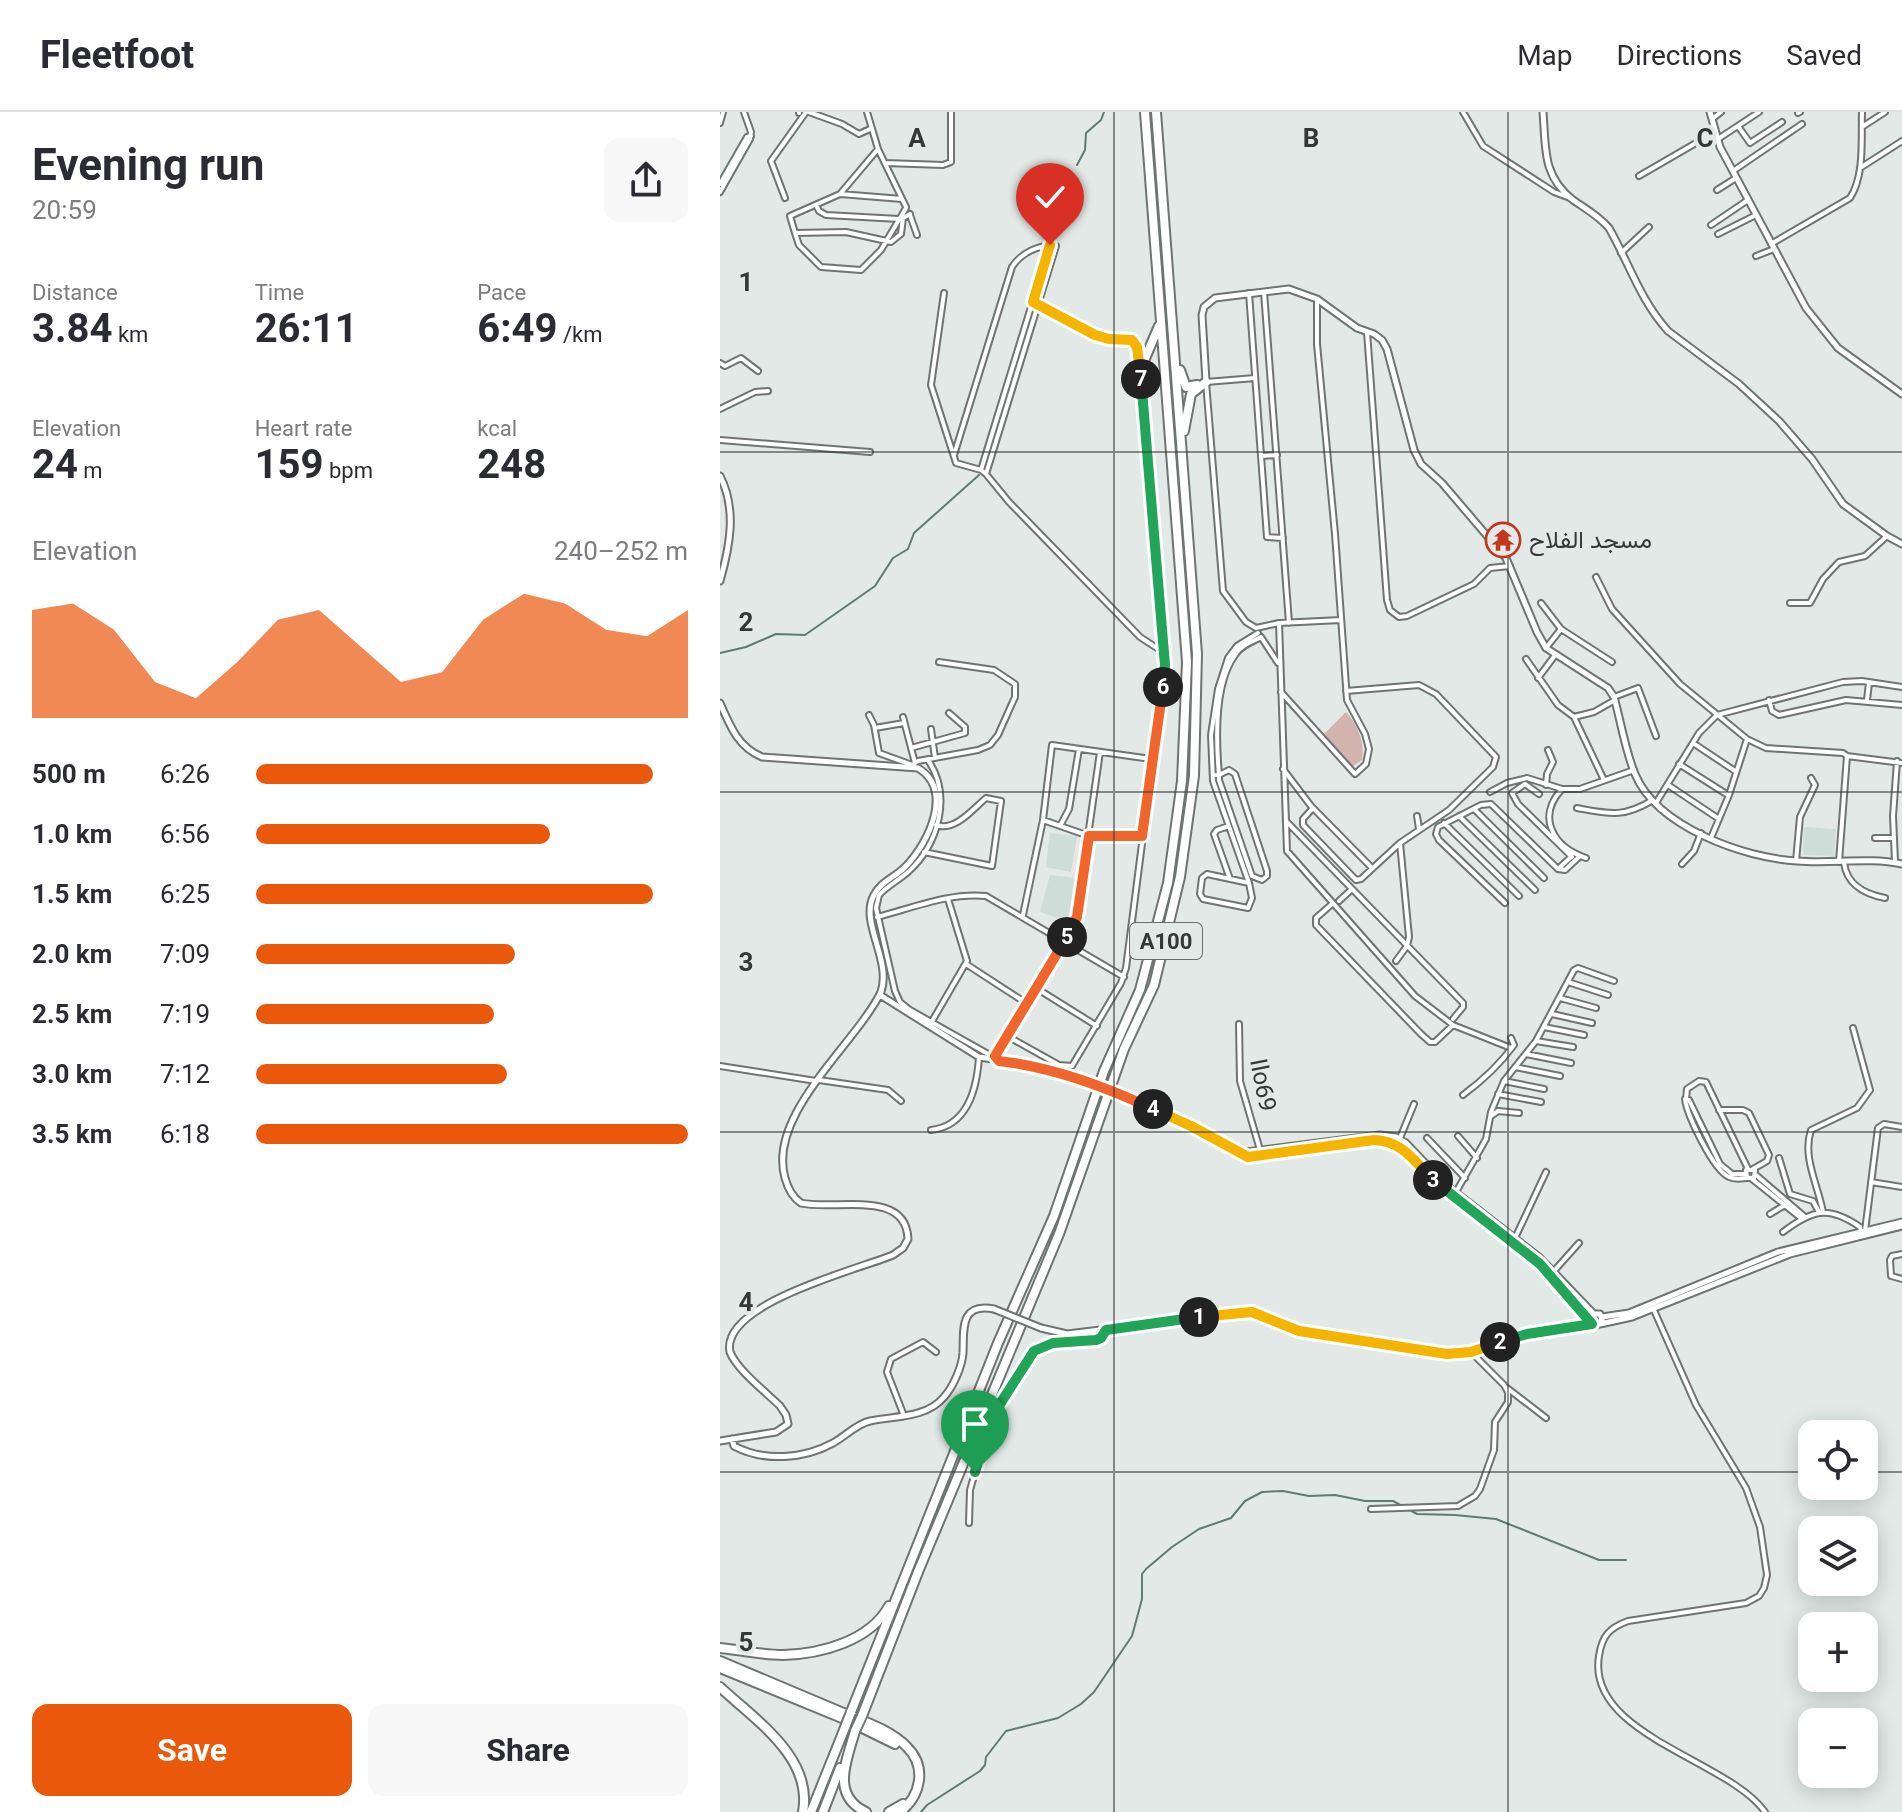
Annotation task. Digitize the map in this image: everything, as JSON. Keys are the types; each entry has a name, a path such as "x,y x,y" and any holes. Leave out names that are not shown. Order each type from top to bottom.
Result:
{"highway":[{"name":"A100","path":"811,1812 1011,1312 1050,1227 1104,1071 1140,990 1168,883 1182,781 1187,683 1145,112"},
{"name":"A100","path":"823,1812 918,1572 1059,1234 1124,1049 1154,985 1172,915 1193,796 1198,698 1194,603 1156,112"},
{"path":"1140,370 1161,321"},
{"path":"1175,350 1186,387 1206,382"},
{"path":"1182,443 1191,394 1206,382"},
{"path":"720,1648 782,1655 809,1652 852,1639 881,1619 907,1569"},
{"path":"720,1661 876,1727 905,1744 915,1757 920,1778 915,1795 900,1812"},
{"path":"720,1668 842,1718 898,1746 911,1762 914,1778 907,1798 889,1812"},
{"path":"720,1687 790,1755 804,1788 803,1812"},
{"path":"855,1731 843,1781 851,1802 866,1812"}],"main road":[{"path":"1543,112 1549,168 1559,188 1603,221 1647,305 1668,331 1756,399 1798,441 1843,504 1902,544"},
{"path":"1711,115 1715,132 1736,178 1806,308 1838,348 1902,394"},
{"path":"1206,382 1204,307 1215,298 1289,289 1317,299 1357,328 1374,334 1387,349 1409,434 1421,464 1442,483 1506,558 1546,648 1608,688 1634,770 1654,802 1677,821 1745,852 1796,861 1902,864"},
{"path":"720,476 731,508 720,581"},
{"path":"720,703 742,744 762,757 785,761 912,765 932,781 937,795 928,830 916,854 903,870 881,885 872,898 870,913 884,974 880,995 818,1080 796,1116 785,1143 783,1170 796,1200 807,1205 859,1205 895,1211 906,1225 908,1239 903,1248 893,1255 765,1302 731,1330 728,1341 730,1355 780,1406 788,1419 781,1431 720,1441"},
{"path":"880,995 979,1057 1040,1066 1076,1079 1199,1130 1237,1153 1252,1157 1384,1140 1405,1150 1540,1264 1599,1324 1624,1320 1790,1254 1902,1224"},
{"path":"1237,1153 1380,1135 1400,1139 1455,1195 1515,1238 1554,1271 1592,1318"},
{"path":"1602,1317 1629,1313 1778,1252 1902,1224"},
{"path":"732,1439 734,1446 745,1452 778,1457 794,1455 831,1444 868,1421 928,1409 943,1399 961,1360 962,1324 977,1310 994,1309 1041,1328 1067,1334 1252,1312 1299,1331 1447,1354 1471,1352 1592,1318 1599,1313 1602,1317"},
{"path":"1599,1324 1602,1317"}],"street":[{"path":"720,123 723,112"},
{"path":"720,192 751,136 744,112"},
{"path":"785,198 771,161 808,112 842,124 859,134 870,129"},
{"path":"867,112 878,149 917,235"},
{"path":"885,163 943,165 951,162 951,112"},
{"path":"1463,112 1483,146 1554,192 1572,199"},
{"path":"1711,115 1721,112"},
{"path":"1718,139 1759,112"},
{"path":"1756,256 1850,198 1859,169 1862,112"},
{"path":"1862,127 1885,112"},
{"path":"1738,126 1750,143 1782,122"},
{"path":"1733,171 1802,124"},
{"path":"1639,176 1715,132"},
{"path":"720,184 747,137 751,136"},
{"path":"1859,169 1902,141"},
{"path":"878,149 840,194 790,216 799,245 821,267 861,270 881,250 906,208"},
{"path":"1717,190 1736,178"},
{"path":"840,194 902,199"},
{"path":"1711,225 1748,200"},
{"path":"816,205 826,215 899,219"},
{"path":"795,233 846,232 891,242 901,234 903,218 910,214"},
{"path":"1718,234 1756,215"},
{"path":"1620,253 1649,227"},
{"path":"954,455 1012,267 1023,255 1053,245 984,472"},
{"path":"1264,292 1289,623"},
{"path":"944,293 931,385 959,465 984,472 1009,502 1137,633 1163,652"},
{"path":"1249,293 1267,537 1283,538"},
{"path":"1281,692 1355,774 1366,764 1369,749 1365,734 1349,709 1346,691 1317,344 1317,299"},
{"path":"1007,1036 1059,1065 1069,1067 1074,1064 1124,977 1164,678 1137,347 1132,340 1095,335 1036,303"},
{"path":"1367,332 1390,610 1399,617 1415,613 1474,584 1490,568 1510,566"},
{"path":"720,363 725,366 741,358 758,371"},
{"path":"1255,378 1206,382 1223,591 1268,646 1280,669"},
{"path":"720,409 755,392 768,391"},
{"path":"720,440 870,452"},
{"path":"1261,456 1277,455"},
{"path":"1790,603 1810,603 1823,579 1839,562 1865,556 1887,536"},
{"path":"1596,577 1612,609 1680,684 1747,739 1766,748 1843,753 1899,762 1895,782 1895,862"},
{"path":"1541,603 1561,629 1612,662"},
{"path":"1251,626 1262,629 1279,623 1341,620"},
{"path":"1279,623 1287,851 1414,995 1453,1025 1511,1048"},
{"path":"1546,648 1561,629"},
{"path":"1249,883 1205,874 1201,897 1248,908 1252,898 1249,883 1229,826 1216,775 1211,735 1220,680 1231,652 1259,635"},
{"path":"1268,646 1279,642"},
{"path":"1538,678 1556,654"},
{"path":"1526,659 1558,705 1574,717 1604,781"},
{"path":"869,715 875,728 879,753 912,765 990,745 998,735 1016,692 1010,679 994,670 939,662"},
{"path":"1577,808 1620,815 1654,802 1693,743 1717,715 1843,682 1902,687"},
{"path":"1867,700 1869,683"},
{"path":"1313,808 1303,819 1303,825 1353,878 1361,879 1400,843 1449,810 1496,762 1494,752 1436,694 1425,687 1346,691"},
{"path":"1574,717 1594,712 1638,688 1656,736"},
{"path":"1769,700 1772,711 1779,715 1846,700 1902,705"},
{"path":"911,748 957,737 966,731 949,713"},
{"path":"875,728 903,720 912,765"},
{"path":"931,729 935,758"},
{"path":"1711,838 1747,739"},
{"path":"1693,743 1735,771"},
{"path":"1023,915 1043,820 1052,745 1152,759"},
{"path":"1060,826 1069,809 1079,749"},
{"path":"1546,785 1553,762 1548,750"},
{"path":"928,760 937,773 941,789 942,804 936,825 924,852 911,869 879,895 875,905 877,917 898,999 906,1008 997,1059 1007,1036 1077,917 1100,752"},
{"path":"1847,756 1841,862 1854,885 1864,893 1885,898"},
{"path":"1679,764 1729,795"},
{"path":"1282,767 1313,808 1372,868"},
{"path":"1229,770 1234,773 1267,871 1267,876 1262,880 1252,876 1216,775 1229,770"},
{"path":"1490,792 1507,783 1527,778 1562,789 1580,789 1634,770"},
{"path":"1796,861 1800,817 1815,785 1811,778"},
{"path":"1895,782 1902,783"},
{"path":"1539,794 1525,784 1512,795 1576,856 1586,858"},
{"path":"1668,785 1719,819"},
{"path":"1562,789 1550,806 1548,820 1553,834 1576,856"},
{"path":"924,852 992,866 1001,801 986,798 952,825 936,825"},
{"path":"1505,903 1437,837 1436,830 1444,823 1485,803 1491,804 1558,869 1565,870 1576,856"},
{"path":"1474,808 1544,878"},
{"path":"1417,816 1419,829"},
{"path":"1459,816 1535,890"},
{"path":"1043,820 1089,836 1142,836"},
{"path":"1284,820 1463,1003 1453,1019"},
{"path":"1444,823 1519,896"},
{"path":"1229,826 1216,830 1214,835 1230,879"},
{"path":"1682,864 1694,851 1701,833"},
{"path":"1875,838 1894,838"},
{"path":"1396,961 1407,946 1409,937 1400,843"},
{"path":"1339,901 1352,889"},
{"path":"877,917 973,894 986,896 1124,977"},
{"path":"931,1023 966,964 967,955 959,943 948,899"},
{"path":"1332,904 1316,918 1316,925 1369,984 1430,1042 1437,1041 1453,1025"},
{"path":"966,964 1026,1003"},
{"path":"1455,1195 1488,1135 1490,1117 1504,1081 1536,1041 1577,968 1614,981"},
{"path":"1568,982 1608,995"},
{"path":"1036,988 1097,1026"},
{"path":"1560,998 1596,1008"},
{"path":"1551,1014 1592,1023"},
{"name":"Ilo69","path":"1239,1024 1240,1081 1260,1152"},
{"path":"1544,1027 1584,1035"},
{"path":"1821,1212 1810,1162 1808,1143 1811,1130 1857,1108 1870,1090 1853,1028"},
{"path":"1463,1095 1489,1073 1514,1045 1511,1038"},
{"path":"1536,1041 1573,1047"},
{"path":"1526,1054 1571,1063"},
{"path":"931,1130 947,1126 965,1112 974,1087 979,1057"},
{"path":"720,1066 888,1090 901,1101"},
{"path":"1514,1067 1560,1076"},
{"path":"1504,1081 1544,1089"},
{"path":"1719,1110 1743,1110 1751,1114 1769,1155 1767,1161 1750,1174 1730,1174 1715,1160 1689,1099 1686,1099 1690,1086 1704,1081 1750,1174 1803,1218"},
{"path":"1498,1094 1541,1102"},
{"path":"1400,1139 1414,1104"},
{"path":"1490,1117 1498,1111 1519,1113"},
{"path":"1863,1231 1878,1128 1884,1124 1902,1127"},
{"path":"1458,1136 1477,1158"},
{"path":"1427,1138 1465,1178"},
{"path":"1779,1158 1790,1194 1813,1201 1821,1212"},
{"path":"1515,1238 1546,1172"},
{"path":"1871,1182 1902,1187"},
{"path":"1774,1194 1803,1218"},
{"path":"1770,1214 1785,1205"},
{"path":"1783,1232 1803,1218 1821,1212 1847,1219 1863,1231"},
{"path":"1554,1271 1579,1243"},
{"path":"1902,1254 1894,1255 1890,1260 1891,1276 1902,1279"},
{"path":"1653,1308 1696,1405 1746,1488 1760,1527 1767,1575 1759,1596 1746,1603 1628,1621 1610,1628 1599,1653 1599,1678 1605,1696 1625,1718 1753,1796 1765,1812"},
{"path":"969,1523 970,1490 991,1418 1034,1351 1053,1343 1096,1340 1106,1330"},
{"path":"904,1416 887,1372 891,1359 923,1342 936,1352"},
{"path":"1471,1352 1506,1387 1546,1418"},
{"path":"1371,1509 1458,1506 1475,1496 1494,1450 1495,1422 1508,1402 1506,1387"}],"shaded area":[{"path":"1346,712 1357,728 1362,747 1362,760 1352,767 1322,736"},
{"path":"1804,827 1836,829 1834,856 1803,855"},
{"path":"1050,833 1077,836 1071,872 1046,867"},
{"path":"1050,875 1075,878 1077,887 1069,916 1064,920 1040,912"}],"waterway":[{"path":"1077,165 1085,150 1086,133 1101,120 1104,112"},
{"path":"720,653 746,647 776,634 805,635 875,586 893,558 908,549 914,533 979,475"},
{"path":"921,1812 980,1771 986,1757 1006,1731 1058,1718 1094,1692 1132,1636 1142,1599 1142,1574 1146,1569 1199,1529 1231,1518 1245,1501 1262,1492 1283,1491 1309,1496 1335,1495 1365,1501 1393,1501 1417,1514 1496,1519 1599,1560 1626,1560"}],"place":[{"name":"مسجد الفلاح","path":"1503,540"}],"route":[{"path":"975,1472 991,1418 1034,1351 1053,1343 1096,1340 1106,1330 1252,1312 1299,1331 1463,1354 1527,1334 1592,1324 1590,1318 1540,1264 1440,1187 1405,1150 1393,1143 1374,1140 1246,1157 1183,1122 1063,1072 999,1061 995,1056 1075,924 1089,836 1142,836 1165,665 1137,347 1126,338 1112,340 1088,333 1033,302 1050,245"}]}
